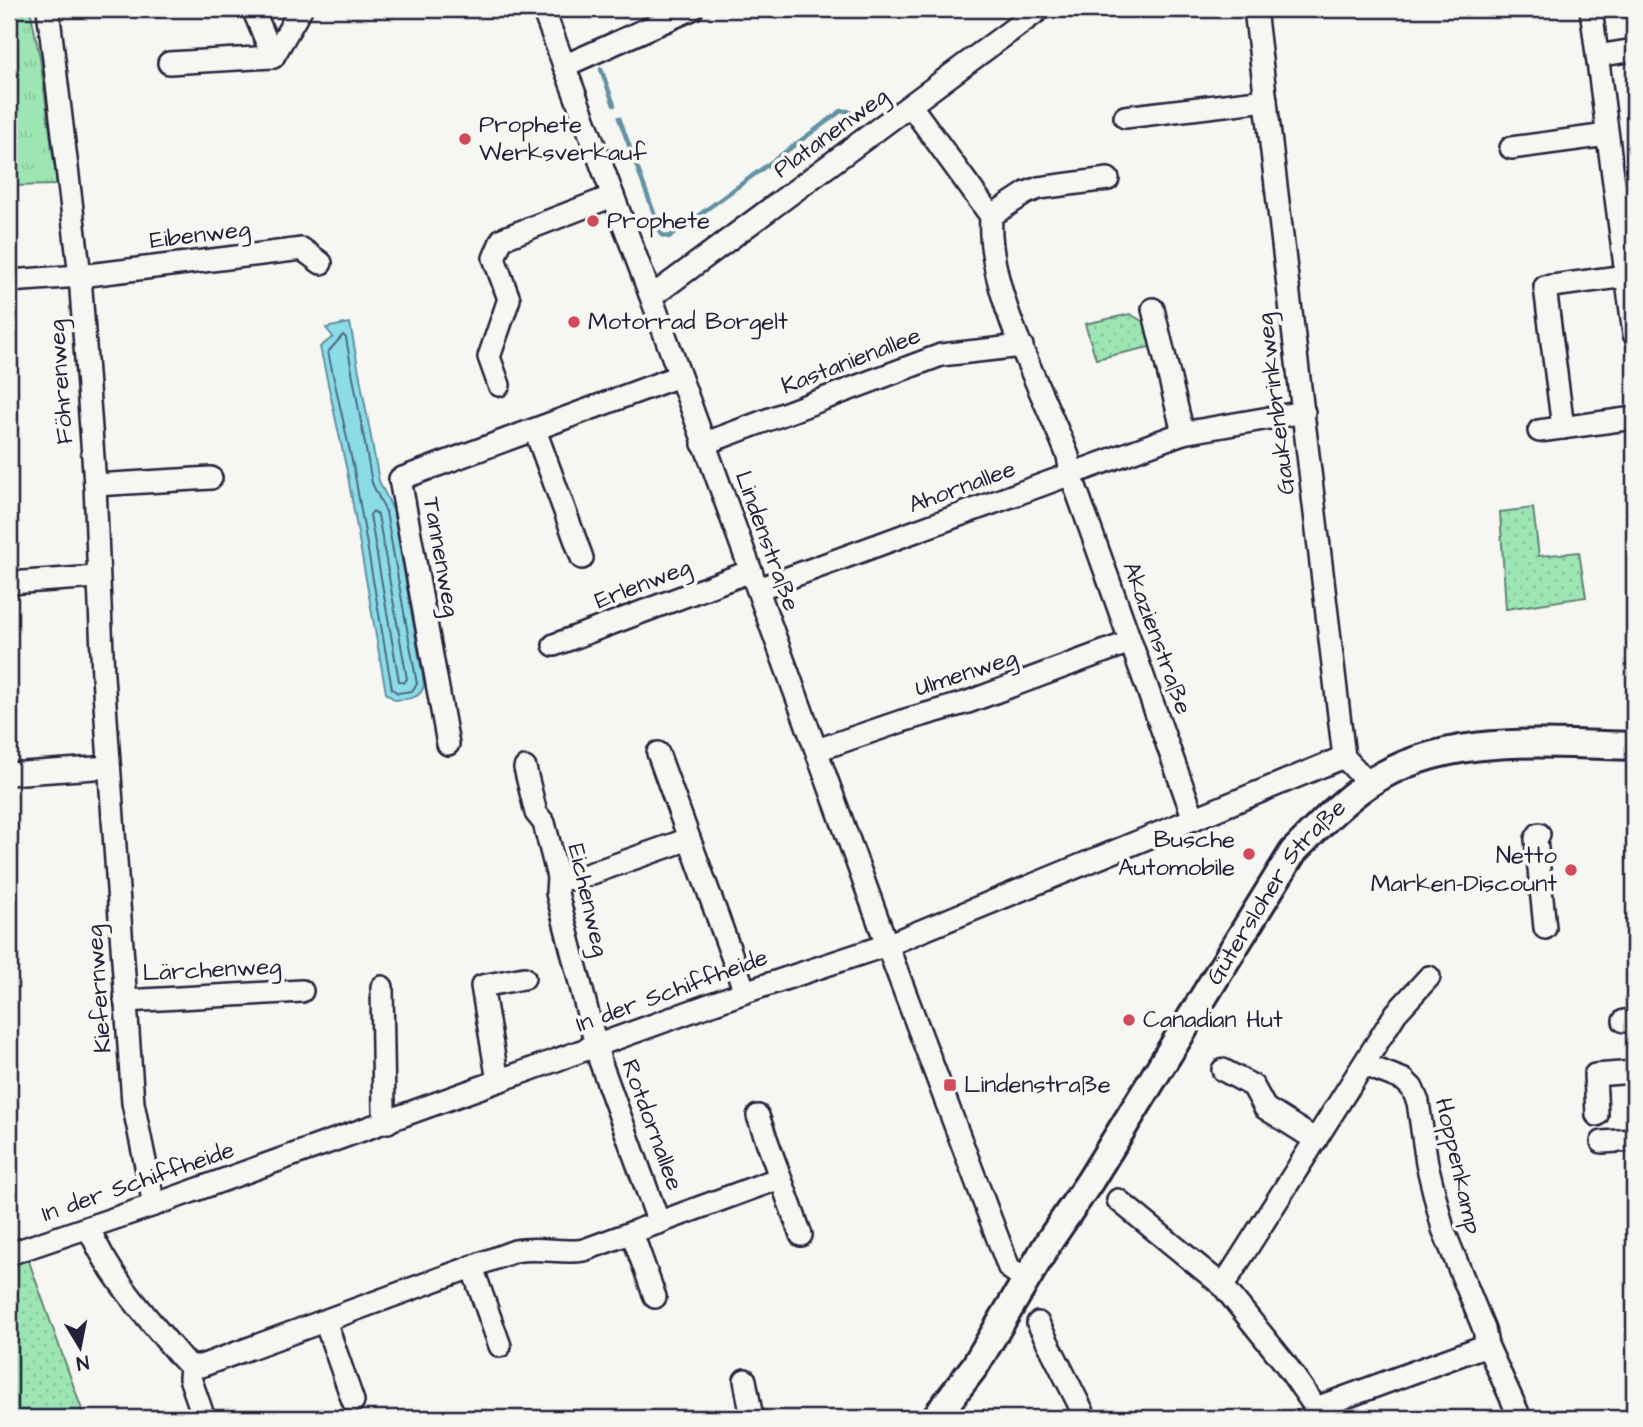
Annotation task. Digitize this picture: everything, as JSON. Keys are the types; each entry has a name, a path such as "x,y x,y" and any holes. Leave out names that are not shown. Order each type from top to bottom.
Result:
{"main road":[{"name":"Gütersloher Straße","path":"935,1418 975,1366 1293,852 1327,817 1369,784 1426,756 1478,745 1634,746"}],"street":[{"name":"Föhrenweg","path":"48,9 80,276 95,485 105,715"},
{"path":"253,9 273,57"},
{"path":"273,57 300,9"},
{"name":"Lindenstraße","path":"543,9 650,294 887,945 1009,1268 1026,1280"},
{"path":"564,66 692,9"},
{"name":"Platanenweg","path":"650,294 662,289 1040,9"},
{"name":"Gaukenbrinkweg","path":"1255,9 1344,757"},
{"path":"1591,9 1634,334"},
{"path":"1597,56 1634,50"},
{"path":"169,63 273,57"},
{"path":"1125,117 1266,100"},
{"path":"911,106 991,216 990,228 1000,286 1068,456 1071,475"},
{"path":"1511,148 1607,135"},
{"path":"991,216 1026,193 1039,188 1108,179"},
{"path":"499,385 489,357 509,299 494,258 502,239 613,196"},
{"name":"Eibenweg","path":"80,276 303,249 321,264"},
{"path":"9,281 80,276"},
{"path":"1563,428 1545,287 1626,276"},
{"path":"1153,309 1183,433"},
{"name":"Kastanienallee","path":"703,444 941,355 1022,346"},
{"name":"Tannenweg","path":"448,744 400,479 679,376"},
{"name":"Ahornallee","path":"754,580 1071,475 1183,433 1304,412"},
{"path":"1539,431 1634,418"},
{"path":"535,430 582,558"},
{"name":"Akazienstraße","path":"1071,475 1194,819"},
{"path":"95,485 211,478"},
{"path":"9,583 97,577"},
{"name":"Erlenweg","path":"554,645 754,580"},
{"name":"Ulmenweg","path":"817,750 968,702 1130,642"},
{"name":"Kiefernweg","path":"105,715 133,1103 154,1205"},
{"path":"658,754 745,992"},
{"path":"1344,757 1369,784"},
{"name":"In der Schiffheide","path":"9,1254 388,1122 745,992 887,945 1344,757"},
{"path":"9,774 109,767"},
{"name":"Eichenweg","path":"525,768 536,813 544,823 558,877 557,893 597,1045"},
{"path":"1539,834 1536,839 1545,928"},
{"path":"558,877 575,879 689,839"},
{"path":"1223,1286 1396,1013 1429,977"},
{"path":"498,1081 482,986 524,978"},
{"path":"382,987 384,1110 388,1122"},
{"name":"Lärchenweg","path":"125,1001 302,991"},
{"name":"Rotdornallee","path":"597,1045 659,1223"},
{"name":"Hoppenkamp","path":"1364,1065 1404,1080 1415,1095 1427,1164 1443,1229 1484,1329 1487,1345 1518,1412"},
{"path":"1223,1070 1253,1086 1265,1108 1316,1140"},
{"path":"1597,1115 1595,1075 1634,1072"},
{"path":"758,1116 802,1235"},
{"path":"1602,1142 1634,1140"},
{"name":"Rotdornallee","path":"191,1366 201,1366 531,1248 569,1252 584,1250 780,1178"},
{"path":"1118,1200 1223,1286 1284,1362 1317,1413 1487,1345"},
{"path":"89,1228 97,1246 135,1303 191,1366 190,1378 198,1417"},
{"path":"632,1233 655,1297"},
{"path":"472,1267 500,1346"},
{"path":"325,1321 353,1401"},
{"path":"1038,1323 1086,1418"},
{"path":"745,1380 752,1418"}],"green space":[{"path":"9,9 30,9 40,58 57,185 9,186"},
{"path":"1634,160 1634,275 1620,165"},
{"path":"1130,314 1149,325 1154,346 1096,359 1085,324"},
{"path":"1533,508 1539,556 1579,552 1586,597 1506,609 1500,512"},
{"path":"27,1256 85,1418 9,1418 9,1263"}],"water":[{"path":"350,323 379,481 393,510 424,684 420,693 405,699 395,700 386,693 347,471 320,347 333,337 326,328"}],"waterway":[{"path":"601,69 614,105"},
{"path":"619,118 662,235 669,237 841,111 848,111 858,120"}],"place":[{"name":"Prophete Werksverkauf","path":"465,139"},
{"name":"Prophete","path":"593,221"},
{"name":"Motorrad Borgelt","path":"574,322"},
{"name":"Busche Automobile","path":"1249,854"},
{"name":"Netto Marken-Discount","path":"1571,870"},
{"name":"Canadian Hut","path":"1129,1020"},
{"name":"Lindenstraße","path":"950,1085"}]}
